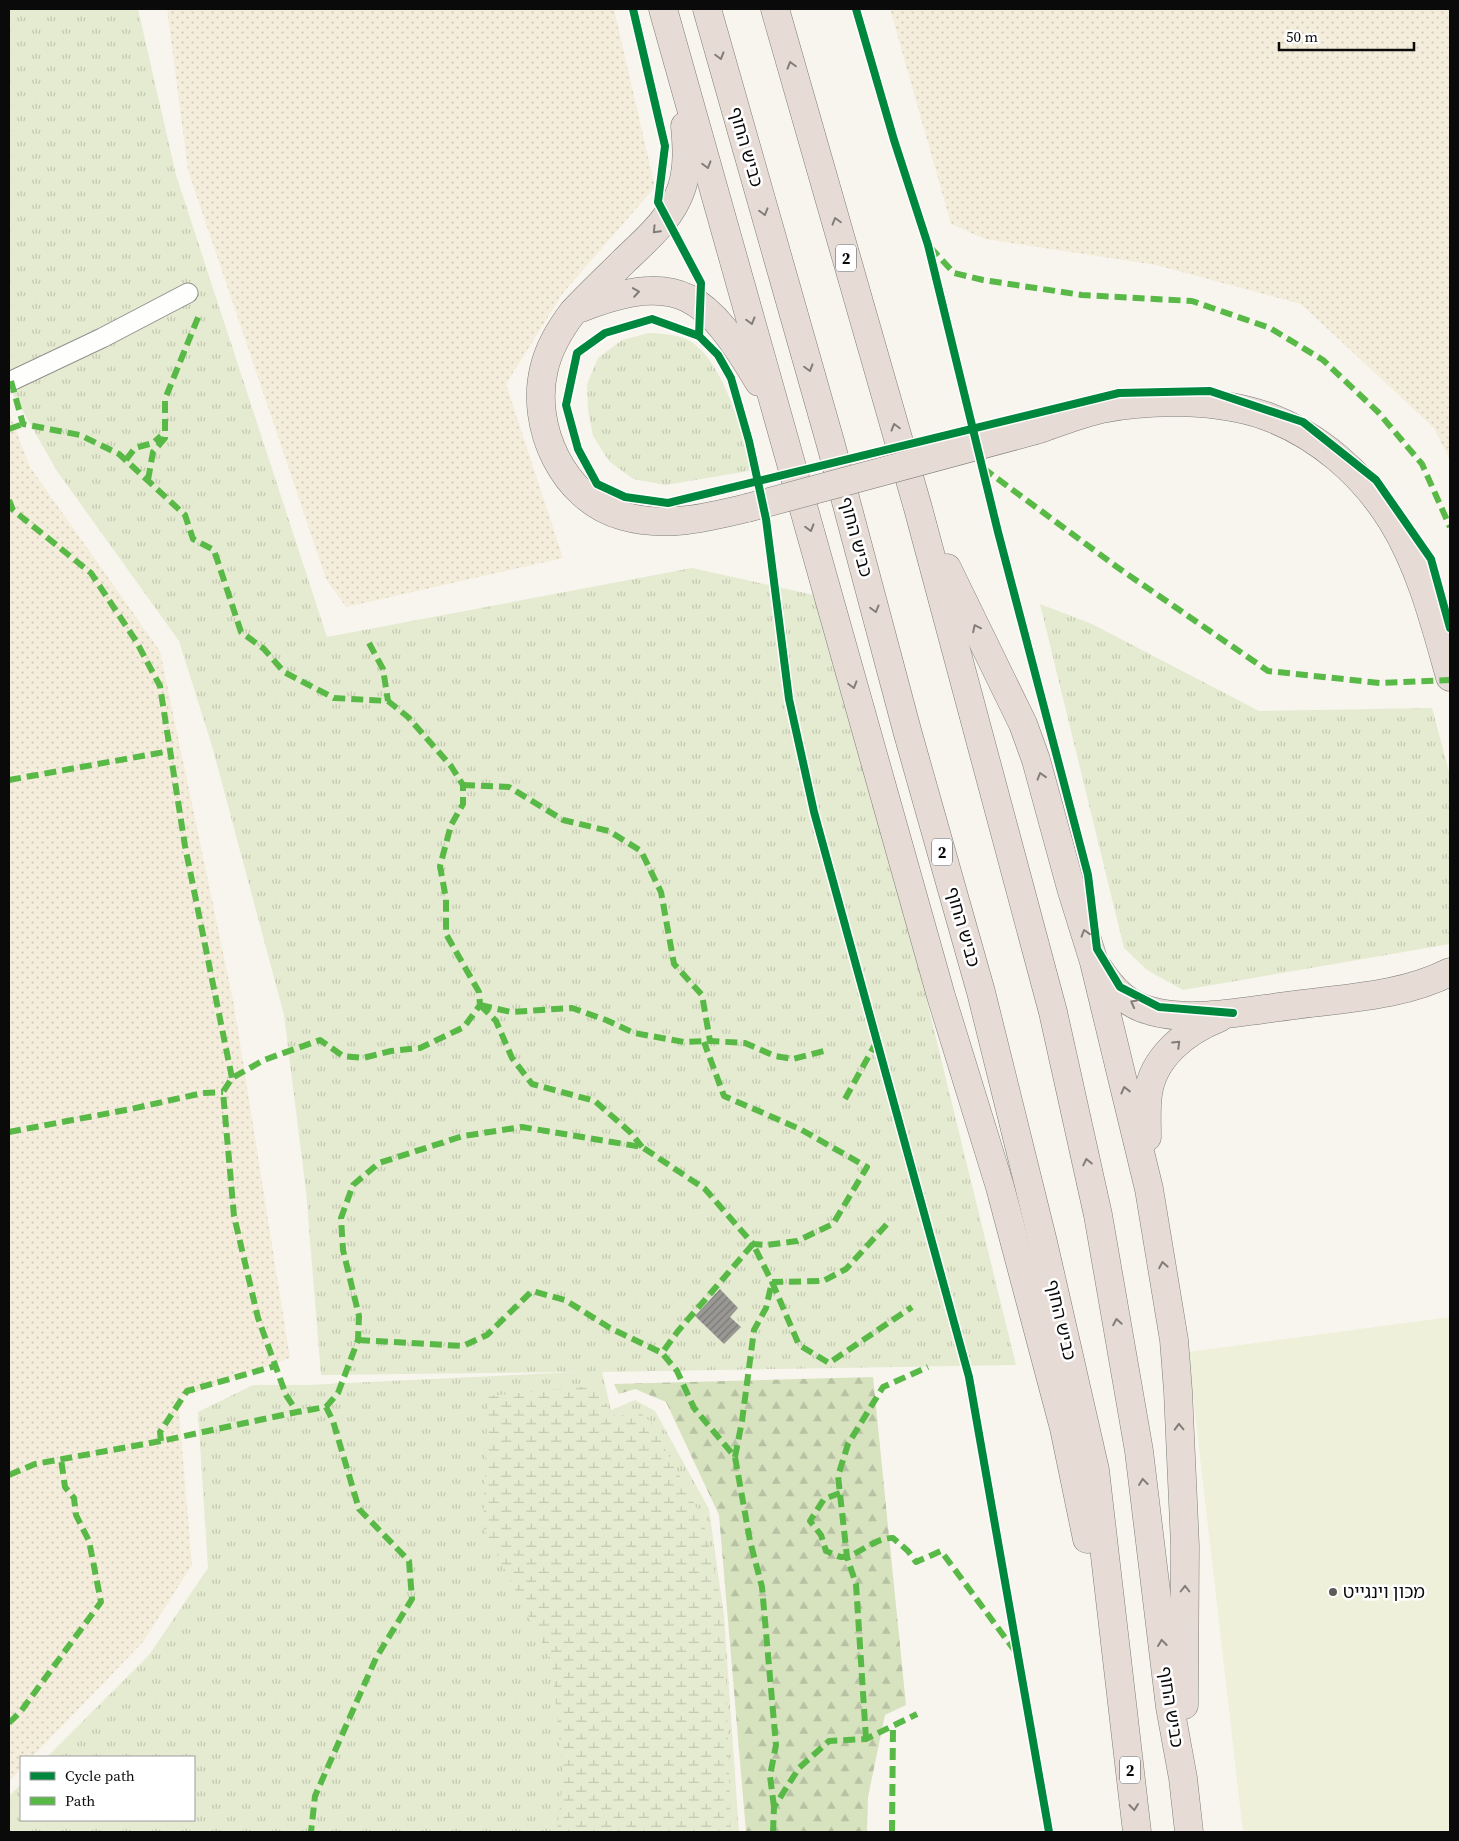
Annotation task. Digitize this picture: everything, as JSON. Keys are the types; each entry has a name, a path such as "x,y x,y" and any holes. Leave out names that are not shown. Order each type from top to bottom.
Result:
{"highway":[{"path":"663,9 941,996 1000,1187 1064,1428 1122,1707"},
{"name":"כביש החוף","path":"706,9 831,445 908,734 978,983 1043,1242 1096,1470 1137,1832"},
{"name":"כביש החוף","path":"774,9 918,508 1051,1003 1098,1215 1139,1450 1170,1707 1183,1778 1189,1832"},
{"path":"679,67 687,150 686,170 675,204 659,227 573,312 551,347 544,369 540,390 546,435 554,456 583,494 599,506 642,520 666,522 692,520 747,508 1036,430 1100,410 1146,403 1184,402 1225,407 1265,416 1308,436 1343,462 1371,491 1392,522 1413,564 1429,604 1450,677"},
{"path":"573,312 616,296 648,290 681,295 692,300 711,314 723,328 742,354 778,415"},
{"path":"918,508 1022,724 1036,760 1071,888 1094,962 1149,1189 1174,1340 1178,1391 1184,1546 1183,1778"},
{"path":"1094,962 1118,993 1131,1003 1151,1011 1191,1016 1233,1013 1389,992 1422,984 1450,972"},
{"path":"1389,992 1438,992 1450,994"},
{"path":"1149,1189 1146,1116 1148,1093 1160,1062 1177,1042 1193,1031 1210,1021 1233,1013"}],"street":[{"path":"9,382 102,338 188,293"}],"shaded area":[{"path":"167,9 614,9 655,187 563,293 506,384 563,558 346,607 326,579 188,170"},
{"path":"890,9 1450,9 1450,460 1434,428 1301,304 1156,265 985,239 951,224"},
{"path":"9,412 30,467 160,651 234,1005 290,1358 178,1399 192,1565 143,1642 33,1756 20,1756 20,1769 9,1782"}],"green space":[{"path":"9,9 138,9 176,175 327,637 692,568 814,595 864,744 1016,1365 602,1372 611,1410 635,1400 655,1411 709,1509 724,1616 739,1832 9,1832 9,1796 20,1785 20,1821 195,1821 195,1756 48,1756 149,1655 208,1568 198,1412 253,1385 307,1385 578,1372 321,1375 306,1191 284,1015 212,746 179,641 57,471 9,387"},
{"path":"649,333 665,334 690,341 702,351 713,365 730,400 754,470 666,485 633,479 609,461 593,436 588,410 587,384 598,358 622,340"},
{"path":"1040,604 1092,624 1259,711 1432,708 1450,775 1450,944 1183,990 1147,970 1124,948"},
{"name":"מכון וינגייט","path":"1450,1317 1450,1832 1243,1832 1188,1352"},
{"path":"873,1377 906,1705 885,1715 868,1797 867,1832 746,1832 719,1515 666,1402 635,1389 619,1394 614,1384"},
{"path":"591,1386 616,1417 638,1411 651,1422 703,1520 724,1615 731,1832 557,1832 563,1779 552,1662 483,1527 488,1396"}],"building":[{"path":"720,1289 738,1308 730,1317 741,1327 724,1344 695,1316"}],"marked path":[{"path":"930,247 954,273 983,280 1082,295 1192,301 1270,328 1323,360 1378,412 1422,464 1450,527"},
{"path":"148,480 153,452 165,438 165,399 199,315"},
{"path":"11,381 23,424 80,435 119,454 185,515 193,539 214,550 241,632 264,649 284,672 334,698 388,701 408,717 451,766 463,785 463,804 451,825 440,866 446,899 446,934 479,992 480,1005 464,1027 420,1048 391,1051 363,1058 343,1056 320,1040 264,1060 232,1078 223,1092 234,1216 258,1318 286,1395 297,1412"},
{"path":"9,429 23,424"},
{"path":"126,460 135,448 153,443 161,436"},
{"path":"983,468 1117,567 1268,671 1380,683 1450,680"},
{"path":"9,500 13,510 91,573 136,641 160,686 185,846 232,1078"},
{"path":"369,643 383,669 388,701"},
{"path":"9,780 170,751"},
{"path":"463,785 509,787 563,820 609,831 641,851 661,892 674,964 702,995 710,1041"},
{"path":"480,1005 511,1012 572,1008 606,1020 634,1033 684,1042 745,1043 775,1056 793,1059 828,1050"},
{"path":"480,1005 496,1021 512,1058 532,1084 595,1101 631,1133 642,1147"},
{"path":"845,1099 877,1041"},
{"path":"326,1407 338,1393 358,1340 359,1316 343,1250 341,1218 353,1185 379,1163 463,1136 522,1127 642,1147 705,1189 753,1244 767,1245 797,1241 833,1224 867,1167 800,1129 724,1096 704,1042"},
{"path":"9,1132 203,1093 223,1092"},
{"path":"774,1807 770,1776 776,1745 762,1587 750,1541 735,1457 694,1408 677,1371 662,1353 678,1331 753,1244 772,1282 823,1281 846,1269 888,1223"},
{"path":"772,1282 799,1345 829,1363 912,1307"},
{"path":"735,1457 742,1421 754,1330 766,1308 772,1282"},
{"path":"358,1340 463,1346 487,1335 532,1291 565,1300 610,1328 662,1353"},
{"path":"161,1441 160,1432 187,1391 275,1366"},
{"path":"866,1739 856,1584 847,1557 838,1476 848,1444 883,1387 928,1367"},
{"path":"9,1475 35,1464 161,1441 326,1407 333,1421 359,1509 409,1561 412,1599 376,1658 315,1796 311,1832"},
{"path":"9,1723 21,1711 101,1602 89,1541 76,1515 74,1498 65,1487 61,1459"},
{"path":"840,1493 824,1499 810,1521 821,1535 826,1551 839,1557 847,1556 879,1541 893,1538 908,1551 916,1562 941,1551 1015,1651"},
{"path":"773,1832 774,1807 799,1768 829,1741 866,1739 917,1714"},
{"path":"892,1832 893,1727"}],"cycle path":[{"path":"633,9 665,146 658,202 701,283 699,336 718,355 731,378 749,441 766,519 789,699 814,812 969,1377 1049,1832"},
{"path":"856,9 894,140 928,245 998,532 1088,875 1097,949 1120,987 1159,1007 1233,1013"},
{"path":"699,336 652,319 605,333 577,353 566,405 578,449 597,484 625,497 668,503 1119,393 1210,391 1303,422 1376,480 1431,559 1450,628"}],"place":[{"name":"מכון וינגייט","path":"1333,1592"}]}
